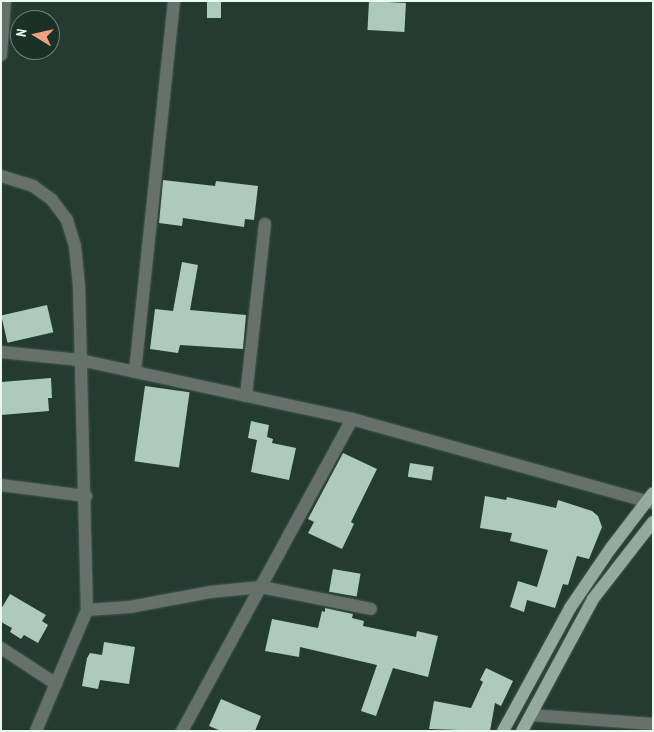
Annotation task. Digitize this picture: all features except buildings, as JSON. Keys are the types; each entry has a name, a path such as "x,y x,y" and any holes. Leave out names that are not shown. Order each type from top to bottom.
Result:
{"main road":[{"path":"503,731 570,608 651,499"},
{"path":"522,731 593,600 653,522"}],"street":[{"path":"1,55 5,1"},
{"path":"135,372 174,1"},
{"path":"1,176 33,186 52,200 67,220 75,246 79,286 86,496 87,610 36,731"},
{"path":"246,396 264,224"},
{"path":"1,352 80,360 246,396 352,420 651,499"},
{"path":"182,731 352,420"},
{"path":"1,485 86,496"},
{"path":"87,610 130,607 210,592 261,588 371,609"},
{"path":"1,648 56,684"},
{"path":"531,715 635,727 653,724"}]}
